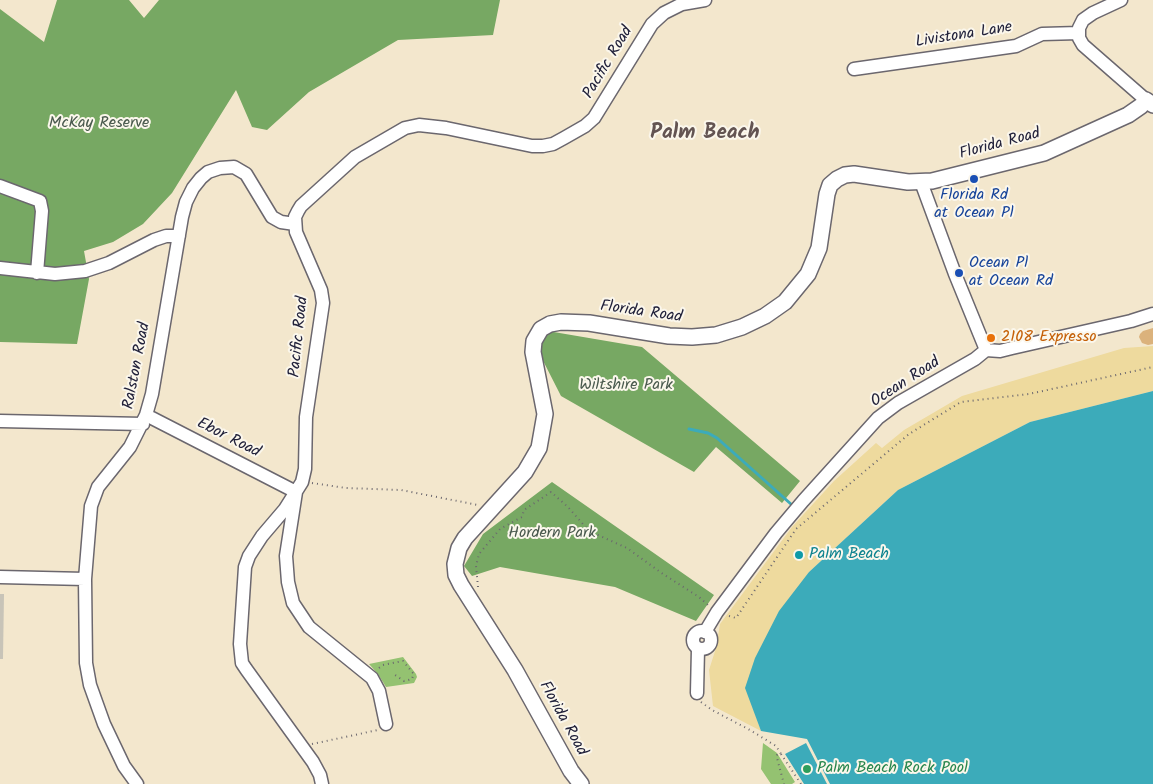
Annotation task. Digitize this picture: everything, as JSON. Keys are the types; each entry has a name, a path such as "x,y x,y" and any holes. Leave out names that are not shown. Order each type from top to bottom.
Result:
{"main road":[{"name":"Florida Road","path":"581,784 571,771 515,670 461,585 456,575 455,564 459,548 466,538 526,472 539,448 545,414 533,352 534,341 541,329 550,324 561,322 590,323 692,338 716,335 742,327 765,316 785,302 808,274 819,248 827,194 830,185 837,179 845,175 854,174 908,182 921,182 951,177 1044,153 1128,115 1149,102"}],"street":[{"path":"1121,0 1087,16 1081,23 1080,42 1149,102"},
{"name":"Pacific Road","path":"322,784 318,770 250,677 242,662 240,644 245,567 249,556 262,536 285,509 299,487 305,469 306,417 323,303 321,290 298,238 295,217 301,206 355,157 405,128 419,126 446,128 532,146 553,144 586,126 594,118 652,24 664,13 682,4 697,1"},
{"name":"Livistona Lane","path":"854,69 1016,46 1042,34 1079,33"},
{"name":"Ralston Road","path":"138,784 115,748 104,724 90,685 86,663 85,579 91,506 98,487 130,447 144,420 152,394 186,202 193,188 208,172 228,166 240,169 246,174 272,217 281,222 295,224"},
{"path":"921,182 986,350 1000,351 1132,321 1153,314"},
{"path":"0,186 40,201 42,211 36,273"},
{"path":"0,268 36,273 68,274 90,270 109,263 160,237 179,236"},
{"name":"Ocean Road","path":"697,692 698,649 706,649 711,644 711,637 705,632 716,612 797,507 878,418 898,403 975,359 986,350"},
{"name":"Ebor Road","path":"0,421 144,420 299,487"},
{"path":"299,487 286,556 288,582 293,604 309,627 372,678 379,691 386,724"},
{"path":"0,577 85,579"}],"path":[{"path":"478,591 476,566 479,554 500,529 522,517 524,510 551,492 568,507 589,531 627,548 663,574 699,596 716,612 736,618 796,529 909,434 961,402 1029,394 1153,367"},
{"path":"299,487 401,490 492,508"},
{"path":"379,668 383,665 403,661 414,676 412,679 404,681 395,675"},
{"path":"697,692 701,702 712,710 776,746 801,784"},
{"path":"302,747 378,730 386,724"},
{"path":"781,754 777,755 777,758 784,784"}],"shaded area":[{"path":"0,594 4,594 3,659 0,659"}],"green space":[{"name":"McKay Reserve","path":"57,0 129,0 144,18 159,0 500,0 493,35 398,40 309,92 267,130 252,127 236,90 172,193 143,224 113,242 84,251 89,279 77,344 0,342 0,9 44,42"},
{"name":"Wiltshire Park","path":"536,329 642,347 800,481 782,503 716,447 694,472 561,396 532,339"},
{"name":"Hordern Park","path":"552,482 714,595 696,621 615,587 500,567 472,576 464,566 483,534"},
{"path":"403,657 416,674 417,677 414,683 386,687 369,664"},
{"path":"763,743 777,753 795,782 792,784 771,784 761,769"}],"sand":[{"name":"Palm Beach","path":"1153,346 1153,391 1030,422 898,490 809,572 746,688 761,731 713,706 709,670 716,648 720,624 792,527 834,481 876,443 882,448 904,430 962,396 1124,348"}],"water":[{"path":"1153,391 1153,784 830,784 807,739 761,731 745,688 755,658 779,611 809,572 898,490 1030,422"},
{"name":"Palm Beach Rock Pool","path":"806,743 827,784 804,784 785,754"}],"building":[{"path":"1153,328 1153,344 1142,343 1139,337 1140,334"}],"waterway":[{"path":"689,429 708,433 717,438 792,505"}],"place":[{"name":"Florida Rd at Ocean Pl","path":"974,179"},
{"name":"Ocean Pl at Ocean Rd","path":"959,273"},
{"name":"2108 Expresso","path":"991,338"},
{"name":"Palm Beach","path":"799,555"},
{"name":"Palm Beach Rock Pool","path":"807,769"}],"district":[{"name":"Palm Beach","path":"705,134"}]}
